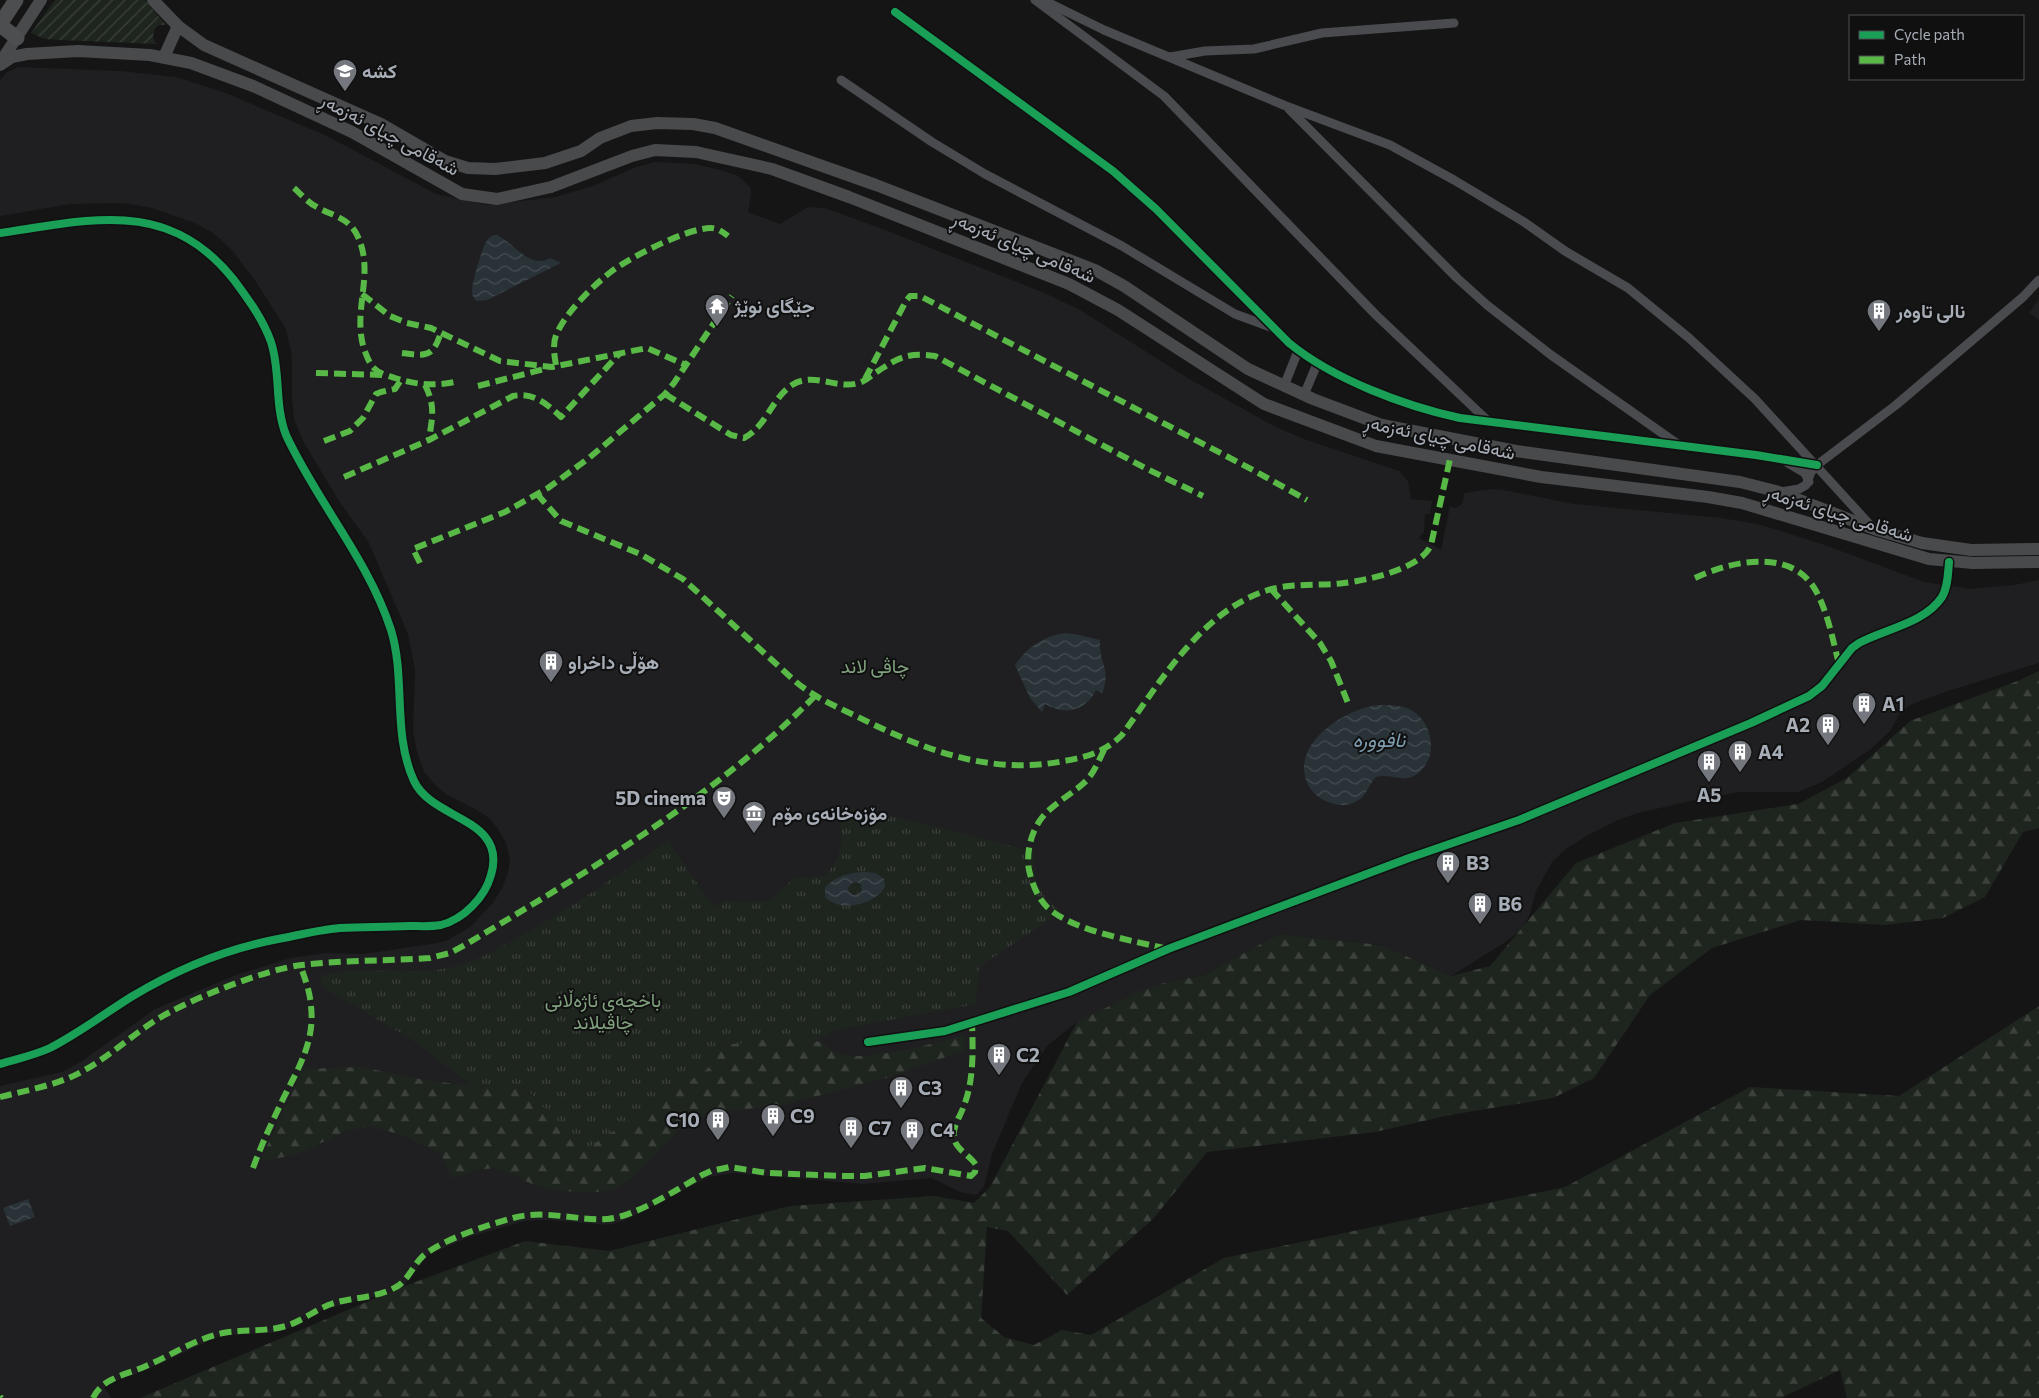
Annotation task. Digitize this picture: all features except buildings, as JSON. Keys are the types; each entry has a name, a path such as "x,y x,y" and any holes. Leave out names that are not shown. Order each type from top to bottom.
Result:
{"highway":[{"path":"16,0 0,24 17,38"}],"main road":[{"path":"0,64 41,0"},
{"name":"شەقامی چیای ئەزمەڕ","path":"153,0 178,26 195,40 381,124 445,161 468,168 495,170 545,163 581,151 600,138 619,130 641,124 675,122 715,128 876,185 1095,270 1124,286 1248,369 1360,418 1407,431 1516,451 1740,482 1780,492 1874,529 1922,543 1988,550 2039,549"},
{"path":"164,57 178,26"},
{"name":"شەقامی چیای ئەزمەڕ","path":"0,64 17,56 48,52 102,52 164,57 206,67 253,86 352,132 462,194 497,199 551,187 632,156 655,150 696,152 772,169 849,197 1069,284 1118,310 1264,404 1376,446 1541,477 1708,497 1742,503 1870,543 1929,559 1949,562 2039,562"},
{"path":"1870,543 1874,529"}],"street":[{"path":"1035,0 1164,96 1376,315 1489,422"},
{"path":"1043,0 1104,30 1286,106 1398,150 1493,203 1565,251 1628,288 1689,338 1755,399 1874,529"},
{"path":"896,12 1091,154 1127,184 1176,228 1273,328 1298,351 1317,364 1423,409 1460,418 1817,465"},
{"path":"1169,57 1205,51 1254,49 1322,34 1454,23"},
{"path":"841,80 932,142 985,174 1134,252 1235,314 1273,328"},
{"path":"1286,106 1457,278 1488,305 1551,355 1682,446"},
{"path":"0,233 89,220 110,219 149,224 173,231 193,241 209,254 230,276 258,314 270,340 277,370 279,411 286,435 367,573 390,628 397,662 403,744 414,781 420,792 429,800 474,825 490,844 493,854 491,875 481,895 467,910 451,921 428,926 339,928 312,932 230,951 163,980 48,1049 0,1064"},
{"path":"1780,492 1799,489 1808,482 1811,472 1817,465 1896,405 2023,297 2039,280"},
{"path":"1284,386 1298,351"},
{"path":"1304,395 1317,364"},
{"path":"1780,459 1803,471 1808,476 1808,482"},
{"path":"868,1042 945,1032 1069,992 1168,949 1408,858 1519,820 1751,723 1816,691 1829,679 1852,648 1918,617 1934,605 1944,592 1949,562"}],"shaded area":[{"name":"چاڤی لاند","path":"18,67 120,71 176,77 226,93 327,136 436,194 487,205 555,197 593,186 636,167 655,162 695,164 724,171 738,176 750,187 751,194 748,212 780,224 808,207 825,208 1047,294 1080,310 1191,380 1274,426 1304,439 1399,471 1408,481 1411,499 1432,501 1430,514 1425,514 1424,532 1419,538 1441,550 1450,506 1456,508 1463,503 1464,493 1493,489 1574,504 1721,518 1758,524 1822,544 1924,582 1970,589 2014,585 2039,580 2039,663 1912,704 1901,712 1890,731 1871,749 1822,782 1798,792 1739,792 1695,800 1638,813 1618,820 1588,835 1566,849 1552,862 1536,891 1530,914 1522,929 1507,941 1451,976 1381,945 1279,934 1204,975 1163,983 1077,1022 1047,1046 1022,1083 992,1154 984,1186 978,1194 960,1192 932,1178 863,1184 733,1173 709,1177 623,1221 608,1225 547,1220 525,1221 469,1237 428,1255 405,1284 389,1293 326,1309 315,1313 295,1326 272,1333 217,1337 146,1370 113,1382 104,1388 112,1398 0,1398 0,1086 62,1072 82,1061 155,1009 236,975 290,958 326,953 364,954 448,940 470,927 493,903 503,886 510,859 506,843 491,820 482,813 446,794 424,772 417,752 413,731 415,670 408,634 369,543 339,501 303,441 294,419 292,356 286,329 256,282 232,250 212,232 195,223 152,208 136,205 121,203 70,204 0,216 0,80 7,72"},
{"path":"2039,299 2039,320 2029,313"}],"green space":[{"path":"55,0 145,0 166,25 159,25 155,29 153,36 156,44 45,39 31,33"},
{"path":"2039,671 2039,828 2023,832 1985,897 1943,918 1886,925 1801,920 1712,948 1650,995 1594,1078 1553,1098 1450,1115 1375,1132 1207,1152 1154,1218 1067,1295 1008,1231 987,1227 981,1318 1004,1337 1034,1345 1062,1330 1091,1335 1224,1258 1565,1187 1750,1087 1899,1096 2039,1006 2039,1398 1847,1398 1840,1370 1781,1398 140,1398 397,1289 525,1241 609,1251 790,1206 934,1196 974,1203 990,1187 1077,1022 1138,992 1163,983 1204,975 1279,934 1381,945 1451,976 1490,966 1576,863 1675,823 1798,804 1847,778 1910,721 2020,680"},
{"name":"باخچەی ئاژەڵانی چاڤیلاند","path":"838,806 923,823 1034,852 1038,886 1061,912 979,967 976,1004 836,1030 814,1041 798,1033 725,1045 703,1052 712,1066 583,1151 524,1086 471,1085 411,1039 327,990 321,984 320,979 323,975 338,972 433,970 448,968 488,954 561,912 668,841 713,906 725,901 763,902 774,897 794,878 824,876 831,868 836,860 841,844"},
{"path":"798,1032 814,1041 823,1042 833,1051 845,1055 857,1056 888,1053 964,1035 965,1050 890,1077 802,1100 777,1106 709,1113 680,1129 634,1177 612,1190 588,1193 553,1190 532,1184 494,1168 478,1170 452,1178 441,1154 402,1135 370,1126 346,1131 296,1155 260,1161 303,1069 361,1067 430,1081 458,1084 517,1081 556,1120 711,1066 702,1052"}],"water":[{"path":"497,235 529,258 543,261 550,258 561,263 487,300 477,301 473,297 472,291 478,263 489,238"},
{"path":"1065,633 1100,640 1106,678 1105,685 1102,693 1096,690 1087,703 1081,707 1060,710 1045,704 1042,712 1030,698 1015,665 1037,643 1057,634"},
{"name":"نافوورە","path":"1380,705 1404,707 1419,716 1429,733 1431,743 1427,762 1422,770 1409,778 1376,777 1363,796 1354,803 1338,805 1327,802 1312,791 1308,785 1304,770 1306,755 1313,742 1337,720 1367,707"},
{"path":"860,872 876,873 884,879 885,887 873,898 856,905 839,905 825,897 825,888 833,880","holes":["852,883 861,884 862,891 859,894 853,895 849,892 848,888"]},
{"path":"28,1199 35,1217 10,1226 3,1208"}],"marked path":[{"path":"294,188 314,205 346,221 358,237 363,251 364,265 360,320 361,335 368,360 373,367 385,375 410,382 432,384 455,382"},
{"path":"556,365 554,343 562,323 582,298 612,271 645,251 701,229 713,228 720,230 728,236"},
{"path":"362,294 390,316 407,323 431,328 500,361 552,367 647,348 686,365"},
{"path":"420,563 413,549 505,512 548,488 589,458 665,394 732,296"},
{"path":"865,379 906,301 910,296 920,296 1307,500"},
{"path":"402,353 417,355 428,353 435,347 441,332"},
{"path":"344,477 429,440 513,396 534,397 561,417 620,353"},
{"path":"665,394 731,435 744,438 758,427 785,391 800,381 817,380 850,385 865,380 890,363 903,357 917,355 935,356 1147,469 1203,496"},
{"path":"478,386 548,368"},
{"path":"316,373 383,375"},
{"path":"324,441 350,431 363,418 376,394 395,389 401,380"},
{"path":"425,385 432,406 429,440"},
{"path":"537,494 561,521 640,554 683,579 796,682 825,701 931,749 983,762 1009,765 1036,765 1080,758 1102,750 1116,741 1168,670 1186,649 1225,612 1248,598 1281,587 1335,584 1366,579 1393,572 1417,561 1431,545 1450,459"},
{"path":"1695,578 1743,563 1777,563 1792,568 1805,577 1816,591 1830,627 1839,664"},
{"path":"1271,589 1320,643 1331,661 1348,703"},
{"path":"0,1097 43,1087 73,1076 105,1057 159,1018 199,998 253,977 302,965 430,958 450,953 603,861 648,831 735,768 815,696"},
{"path":"1104,750 1095,769 1087,780 1051,808 1037,824 1029,850 1028,863 1032,880 1043,903 1072,923 1122,939 1168,949"},
{"path":"253,1168 305,1053 311,1031 310,1001 300,965"},
{"path":"93,1398 105,1383 203,1339 223,1333 286,1326 334,1303 389,1291 404,1281 423,1256 442,1244 466,1233 513,1218 537,1215 595,1219 618,1217 656,1202 702,1175 730,1167 767,1173 845,1176 865,1176 925,1168 971,1176 975,1172 976,1165 957,1146 954,1134 955,1126 967,1098 971,1077 972,1023"}],"cycle path":[{"path":"895,12 1113,171 1156,209 1289,343 1326,368 1370,390 1438,413 1460,418 1756,455 1817,465"},
{"path":"0,233 97,220 126,220 155,225 182,236 209,254 234,280 259,317 271,342 276,365 280,412 286,435 298,460 369,579 391,630 398,668 403,744 407,763 414,781 423,794 436,804 479,830 489,842 493,856 491,875 479,899 458,918 450,922 433,926 331,929 236,949 199,962 164,979 131,997 50,1048 0,1064"},
{"path":"868,1042 945,1031 1069,992 1168,949 1409,858 1519,820 1751,723 1809,696 1822,686 1852,648 1859,643 1915,619 1935,606 1945,589 1949,562"}],"place":[{"name":"كشه","path":"345,92"},
{"name":"جێگای نوێژ","path":"717,327"},
{"name":"نالی تاوەر","path":"1879,332"},
{"name":"هۆڵی داخراو","path":"551,683"},
{"name":"A1","path":"1864,725"},
{"name":"A2","path":"1828,746"},
{"name":"A4","path":"1740,773"},
{"name":"A5","path":"1709,783"},
{"name":"5D cinema","path":"724,819"},
{"name":"مۆزەخانەی مۆم","path":"754,834"},
{"name":"B3","path":"1448,884"},
{"name":"B6","path":"1480,925"},
{"name":"C2","path":"999,1076"},
{"name":"C3","path":"901,1109"},
{"name":"C9","path":"773,1137"},
{"name":"C10","path":"718,1141"},
{"name":"C7","path":"851,1149"},
{"name":"C4","path":"912,1151"}]}
